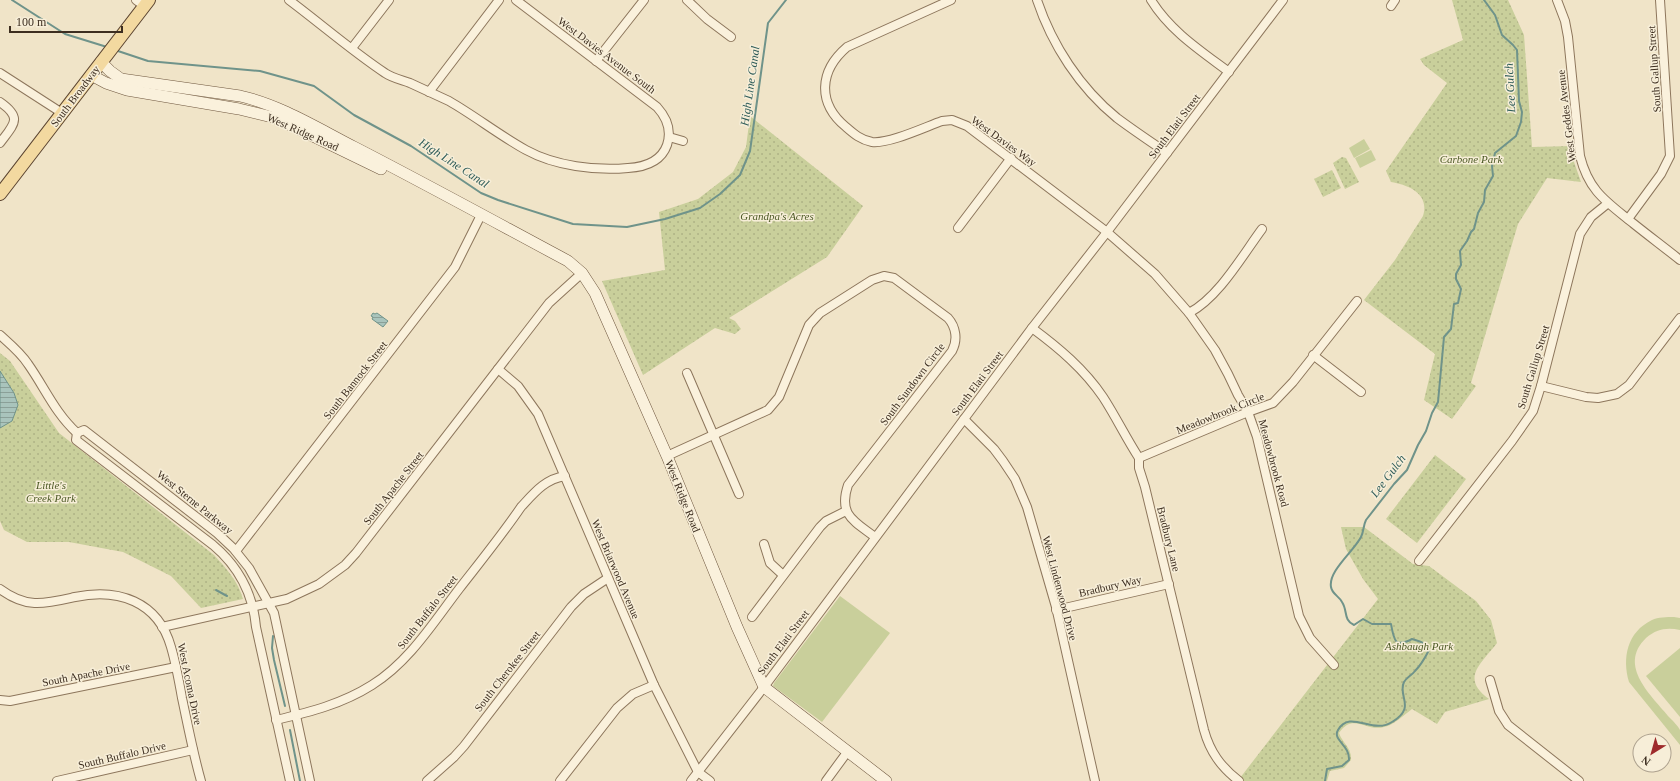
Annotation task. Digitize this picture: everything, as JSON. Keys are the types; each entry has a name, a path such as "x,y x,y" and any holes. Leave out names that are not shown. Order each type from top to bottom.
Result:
{"main road":[{"name":"South Broadway","path":"1,192 119,39 143,2"}],"street":[{"path":"288,0 386,74 429,92 463,110 527,150 558,162 576,166 615,169 649,165 661,156 669,137 683,141"},
{"path":"352,48 389,0"},
{"path":"429,92 499,0"},
{"name":"West Davies Avenue South","path":"516,0 656,107 667,121 669,137"},
{"path":"596,61 644,0"},
{"path":"688,0 707,19 731,37"},
{"name":"West Davies Way","path":"951,0 847,47 839,54 834,60 826,78 826,95 829,105 837,120 857,136 873,142 887,141 942,121 952,120 967,126 1107,232"},
{"path":"1037,0 1057,44 1079,78 1100,102 1117,117 1167,153"},
{"path":"1151,0 1179,34 1229,72"},
{"name":"South Elati Street","path":"691,781 764,687 1032,328 1107,232 1283,0"},
{"name":"West Geddes Avenue","path":"1557,0 1565,21 1568,37 1580,156 1584,172 1591,184 1607,204 1680,260"},
{"name":"South Gallup Street","path":"1628,219 1662,174 1670,156 1660,0"},
{"name":"West Ridge Road","path":"101,62 115,75 127,80 240,96 257,100 278,109 352,146 568,261 582,273 595,293 667,456 737,627 764,687 886,781"},
{"path":"0,73 62,113"},
{"name":"West Ridge Road","path":"91,76 127,90 239,109 276,118 481,215"},
{"path":"0,102 12,110 15,118 11,128 0,143"},
{"path":"958,228 1011,158"},
{"name":"South Gallup Street","path":"1419,561 1529,418 1541,386 1580,234 1591,217 1607,204"},
{"name":"South Bannock Street","path":"236,552 456,267 481,215"},
{"path":"1189,313 1203,304 1216,292 1262,230"},
{"name":"Meadowbrook Road","path":"1107,232 1155,274 1189,313 1215,350 1248,412 1257,437 1300,616 1310,638 1334,665"},
{"name":"South Apache Street","path":"162,627 287,599 319,584 345,565 356,553 549,303 582,273"},
{"name":"South Sundown Circle","path":"667,456 768,410 773,406 779,397 810,325 820,313 879,277 889,277 899,281 950,321 955,330 955,341 952,351 848,485 844,502 846,511"},
{"name":"Meadowbrook Circle","path":"1139,458 1273,403 1293,382 1357,301"},
{"path":"1541,386 1586,397 1598,398 1617,394 1629,385 1680,318"},
{"name":"Bradbury Lane","path":"1032,328 1059,348 1091,381 1103,397 1139,458 1139,468 1145,487 1206,737 1216,758 1230,774 1239,781"},
{"name":"West Sterne Parkway","path":"0,335 20,353 28,363 55,408 77,433 76,440 222,553 240,575 249,592 254,607 276,720 290,781"},
{"path":"1314,355 1361,392"},
{"name":"West Briarwood Avenue","path":"498,369 518,386 534,405 654,685 698,772 710,781"},
{"path":"687,373 740,494"},
{"name":"West Lindenwood Drive","path":"964,419 998,455 1019,487 1027,507 1056,610 1095,781"},
{"name":"West Sterne Parkway","path":"77,433 84,430 168,494 217,533 236,552 249,568 274,613 310,781"},
{"name":"South Buffalo Street","path":"276,720 321,709 340,702 374,685 416,645 521,507 536,490 544,484 565,476"},
{"path":"160,505 168,494"},
{"path":"752,617 826,521 846,511 853,520 875,537"},
{"path":"764,544 770,563 784,575"},
{"name":"South Cherokee Street","path":"426,781 443,768 464,746 571,607 584,594 608,578"},
{"name":"Bradbury Way","path":"1056,610 1169,584"},
{"name":"West Acoma Drive","path":"0,589 18,601 32,604 43,604 89,594 121,596 138,603 149,611 162,627 171,647 201,781"},
{"name":"South Apache Drive","path":"0,700 10,701 176,667"},
{"path":"1490,680 1499,711 1508,725 1579,781"},
{"path":"560,781 617,708 633,694 654,685"},
{"name":"South Buffalo Drive","path":"56,781 193,750"},
{"path":"826,781 848,751"}],"green space":[{"name":"Carbone Park","path":"1452,0 1508,0 1524,35 1532,147 1572,146 1574,162 1581,182 1547,178 1518,224 1471,383 1476,386 1452,419 1424,400 1435,354 1364,300 1395,260 1423,216 1424,208 1421,196 1405,185 1391,182 1386,171 1447,83 1424,65 1420,59 1463,40"},
{"name":"Grandpa's Acres","path":"750,116 863,206 827,257 729,318 735,321 741,329 735,334 715,328 643,375 602,281 665,270 659,212 698,199 733,172 746,147"},
{"path":"1364,139 1370,149 1354,158 1349,148"},
{"path":"1371,150 1376,160 1360,168 1355,158"},
{"path":"1342,157 1346,158 1359,182 1345,189 1333,163"},
{"path":"1332,170 1341,188 1323,197 1314,179"},
{"name":"Little's Creek Park","path":"0,353 10,361 59,433 214,555 235,581 243,599 201,608 171,576 123,552 69,542 27,542 4,530 0,521"},
{"path":"1435,455 1466,479 1417,543 1386,519"},
{"name":"Ashbaugh Park","path":"1341,527 1364,527 1413,564 1429,566 1476,601 1491,620 1497,643 1480,664 1476,671 1475,678 1476,684 1480,691 1489,699 1445,712 1437,724 1412,709 1395,722 1384,727 1377,728 1355,723 1349,724 1339,733 1349,749 1351,760 1344,768 1330,771 1327,781 1243,781 1240,778 1378,599 1363,579 1346,549"},
{"path":"840,596 890,633 822,722 773,686"},
{"path":"1663,617 1680,618 1680,630 1662,630 1646,638 1638,649 1635,659 1636,670 1640,680 1647,690 1680,730 1680,745 1672,733 1670,733 1629,682 1627,673 1626,664 1628,646 1637,631 1652,620"},
{"path":"1680,648 1680,717 1646,676"}],"water":[{"path":"373,313 377,313 388,321 383,327 372,319 373,317 371,316"},
{"path":"0,371 14,393 18,405 12,421 0,428"}],"waterway":[{"name":"High Line Canal","path":"12,0 65,34 107,47"},
{"name":"High Line Canal","path":"115,50 148,61 260,71 314,86 354,115 411,146 481,193 498,200 573,224 627,227 665,219 700,208 720,194 740,175 750,151 768,23 786,0"},
{"name":"Lee Gulch","path":"1325,781 1327,769 1342,766 1349,760 1347,750 1337,737 1338,730 1343,724 1349,722 1377,726 1385,725 1399,717 1405,706 1402,687 1404,682 1419,666 1429,650 1425,644 1412,639 1402,643 1396,641 1394,639 1391,624 1372,624 1363,619 1354,625 1348,621 1344,605 1334,593 1331,587 1331,581 1337,568 1358,543 1363,533 1366,520 1407,470 1426,431 1432,413 1438,402 1444,337 1451,329 1454,304 1458,303 1461,289 1456,279 1456,274 1461,265 1460,251 1474,229 1478,213 1484,202 1485,190 1493,176 1492,166 1495,153 1516,136 1521,122 1522,112 1519,101 1517,50 1502,35 1495,15 1484,0"},
{"path":"216,590 227,596"},
{"path":"273,636 272,648 274,660 285,706"},
{"path":"290,730 300,781"}]}
